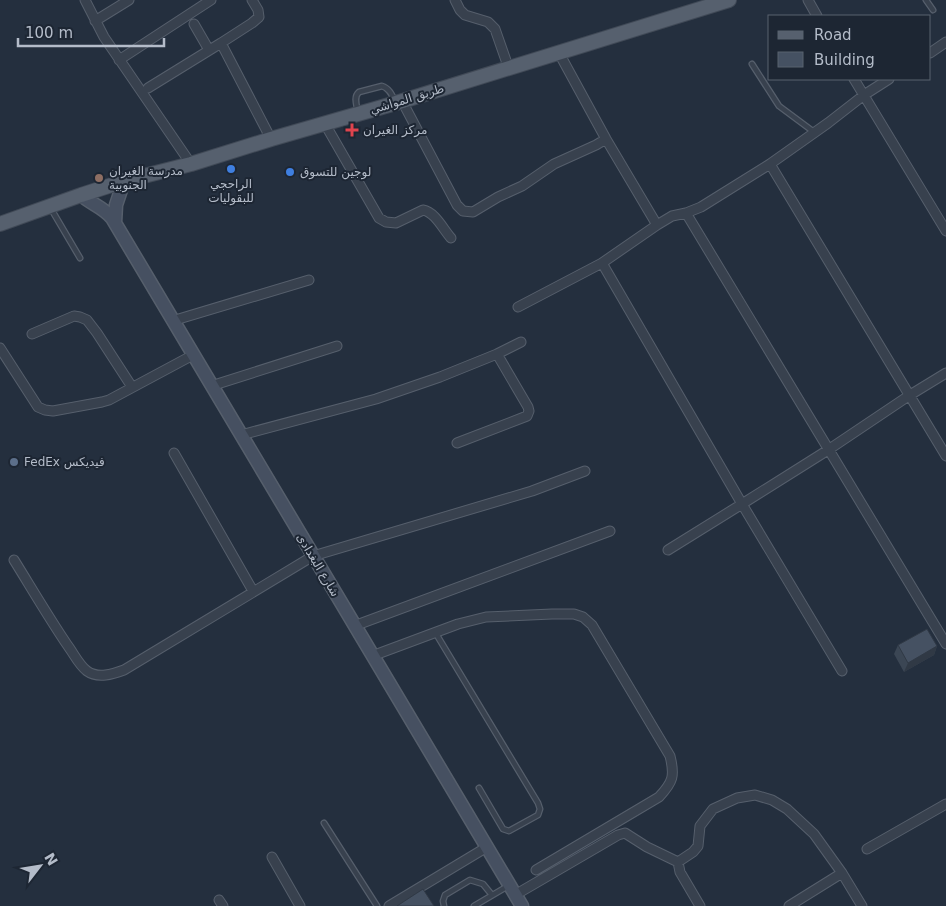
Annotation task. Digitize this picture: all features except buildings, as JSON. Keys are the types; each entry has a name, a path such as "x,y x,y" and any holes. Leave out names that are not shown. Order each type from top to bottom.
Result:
{"main road":[{"name":"طريق المواشي","path":"0,224 81,195 399,102 729,0"}],"street":[{"path":"85,0 104,37 190,164"},
{"path":"95,21 128,0"},
{"path":"119,60 211,0"},
{"path":"148,88 259,17 258,10 252,0"},
{"path":"455,0 465,15 488,22 495,29 508,69"},
{"path":"808,0 816,15"},
{"path":"194,24 209,50"},
{"path":"931,52 946,42"},
{"path":"221,43 271,139"},
{"path":"559,52 606,139 656,225"},
{"path":"855,80 946,231"},
{"path":"518,307 602,263 656,225 672,216 686,213 701,206 770,164 795,148 864,95 887,80"},
{"path":"399,102 457,204 464,211 473,212 498,197 522,186 554,164 606,139"},
{"path":"325,124 379,218 386,222 396,223 423,210 428,211 450,238"},
{"path":"770,164 946,456"},
{"path":"115,223 116,205 124,182"},
{"name":"شارع البغدادى","path":"81,195 104,210 115,223 515,896"},
{"path":"686,213 946,644"},
{"path":"602,263 742,504 842,671"},
{"path":"172,321 309,280"},
{"path":"32,334 74,316 87,320 132,387"},
{"path":"241,435 376,399 440,377 497,354 520,342"},
{"path":"211,386 338,346"},
{"path":"0,348 38,407 53,411 102,402 193,355"},
{"path":"457,443 527,416 528,407 497,354"},
{"path":"668,550 828,450 946,373"},
{"path":"174,453 253,591"},
{"path":"14,560 81,664 88,672 110,674 124,670 312,556 532,491 585,471"},
{"path":"354,626 610,531"},
{"path":"372,656 435,632 486,616 574,614 583,617 592,625 670,756 673,776 668,787 659,797 536,870"},
{"path":"678,862 693,852 698,846 700,826 713,809 737,798 755,795 772,800 787,809 814,834 842,873 862,906"},
{"path":"867,849 946,804"},
{"path":"515,896 618,834 625,833 646,847 678,862"},
{"path":"389,906 487,847"},
{"path":"272,857 300,906"},
{"path":"678,862 680,872 700,906"},
{"path":"789,906 842,873"}],"lane":[{"path":"926,0 932,10"},
{"path":"752,64 780,106 814,132"},
{"path":"358,114 355,97 359,92 385,86 399,102"},
{"path":"50,206 80,258"},
{"path":"435,632 538,803 540,809 538,815 509,831 503,829 479,788"},
{"path":"324,823 378,906"},
{"path":"444,906 445,895 470,880 483,884 492,895"},
{"path":"474,906 492,895 515,896"}],"place":[{"name":"مركز الغيران","path":"352,130"},
{"name":"الراحجي للبقوليات","path":"231,169"},
{"name":"لوجين للتسوق","path":"290,172"},
{"name":"مدرسة الغيران الجنوبية","path":"99,178"},
{"name":"FedEx فيديكس","path":"14,462"}]}
